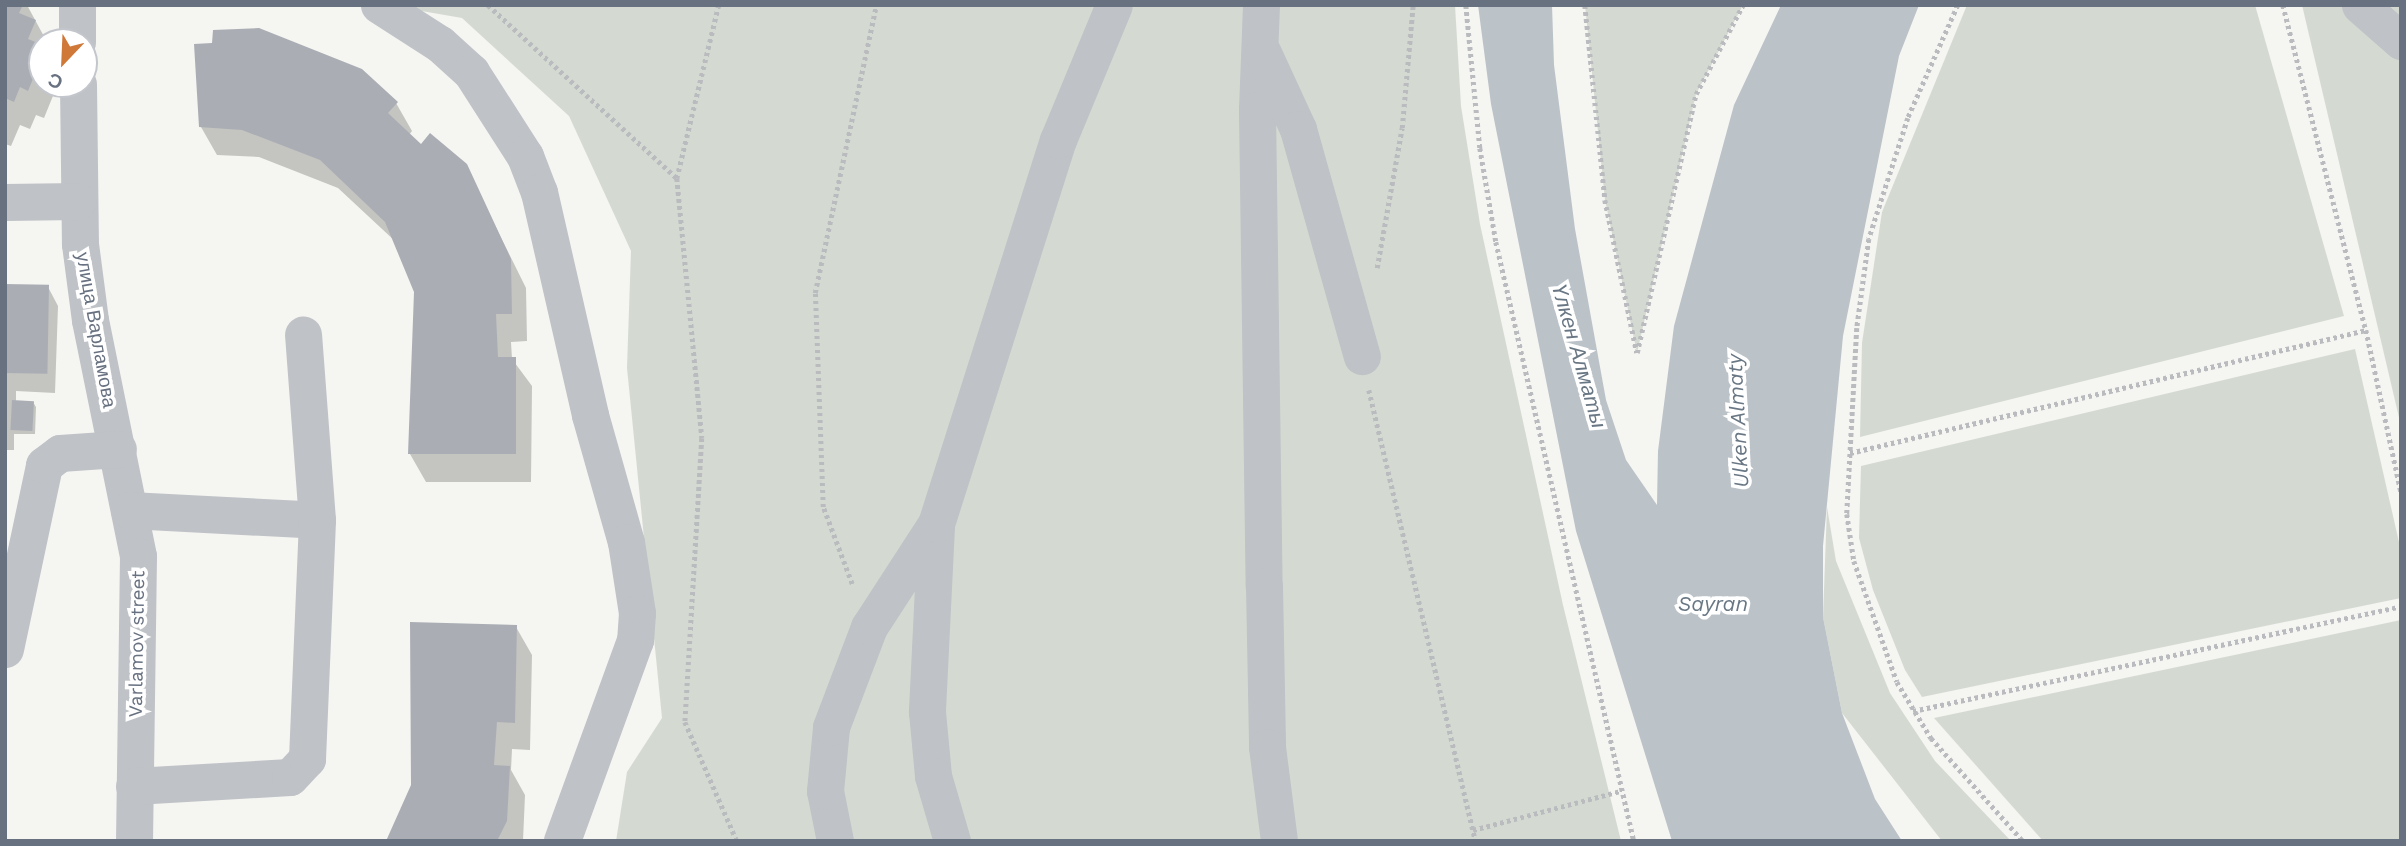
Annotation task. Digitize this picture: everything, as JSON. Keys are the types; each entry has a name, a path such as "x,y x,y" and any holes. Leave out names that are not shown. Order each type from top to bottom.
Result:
{"street":[{"path":"77,5 77,28"},
{"path":"379,5 440,44 471,72 525,156 539,192 590,415 626,542 637,613 635,640 562,841"},
{"path":"952,841 933,776 927,712 936,524 1058,140 1114,5"},
{"path":"1261,5 1259,45 1267,734 1279,841"},
{"path":"2360,5 2401,41"},
{"path":"1259,45 1298,129 1362,356"},
{"name":"улица Варламова","path":"78,98 78,201 90,320 118,449"},
{"path":"5,202 78,201"},
{"path":"134,786 290,777 307,759 317,520 303,335"},
{"path":"5,649 44,464 60,453 118,449"},
{"name":"Varlamov street","path":"118,449 138,556 134,841"},
{"path":"129,510 317,520"},
{"path":"835,841 825,791 831,727 869,627 936,524"}],"path":[{"path":"488,5 677,178"},
{"path":"719,5 677,178 702,438 685,722 737,841"},
{"path":"869,627 823,507 815,293 876,5"},
{"path":"1376,275 1402,128 1413,5"},
{"path":"1466,5 1480,148 1496,242 1634,841"},
{"path":"1585,5 1605,200 1637,353 1696,94 1743,5"},
{"path":"1958,5 1891,162 1869,239 1857,327 1847,514 1853,561 1897,682 1931,738 2023,841"},
{"path":"2283,5 2366,330 2401,492"},
{"path":"1850,453 2366,330"},
{"path":"1362,356 1476,841"},
{"path":"1913,711 2401,607"},
{"path":"1473,830 1621,791"}],"shaded area":[{"path":"387,5 1455,5 1461,106 1480,224 1563,605 1621,841 616,841 627,772 662,718 627,368 631,251 569,116 462,18"},
{"path":"1585,5 1743,5 1696,94 1637,353 1605,200"},
{"path":"1967,5 2255,5 2344,316 1860,437 1862,343 1882,212"},
{"path":"2302,5 2401,5 2401,426"},
{"path":"2355,349 2401,551 2401,598 1922,697 1905,670 1873,590 1859,538 1861,466"},
{"path":"1827,507 1836,561 1890,693 1935,761 2011,841 1942,841 1842,713 1823,617"},
{"path":"2401,620 2401,841 2043,841 1934,718"}],"water":[{"name":"Sayran","path":"1478,5 1552,5 1554,65 1575,229 1606,400 1626,460 1657,505 1658,451 1674,326 1734,105 1781,5 1919,5 1899,56 1843,336 1823,546 1823,617 1842,713 1875,799 1902,841 1672,841 1576,531 1491,104"}],"building":[{"path":"5,5 23,5 19,13 36,20 33,28 28,28 28,91 20,87 14,102 5,98"},
{"path":"259,28 362,69 398,102 388,113 421,144 430,133 467,164 511,259 512,314 496,314 498,357 516,357 516,454 408,454 414,292 385,222 320,160 242,130 199,127 194,44 212,43 213,30"},
{"path":"5,284 49,285 47,374 5,373"},
{"path":"12,400 34,401 32,431 10,430"},
{"path":"410,622 517,625 515,723 497,722 494,765 510,766 507,821 497,841 386,841 411,785"}],"water label":[{"name":"Үлкен Алматы","path":"1579,356"},
{"name":"Ulken Almaty","path":"1738,421"}]}
